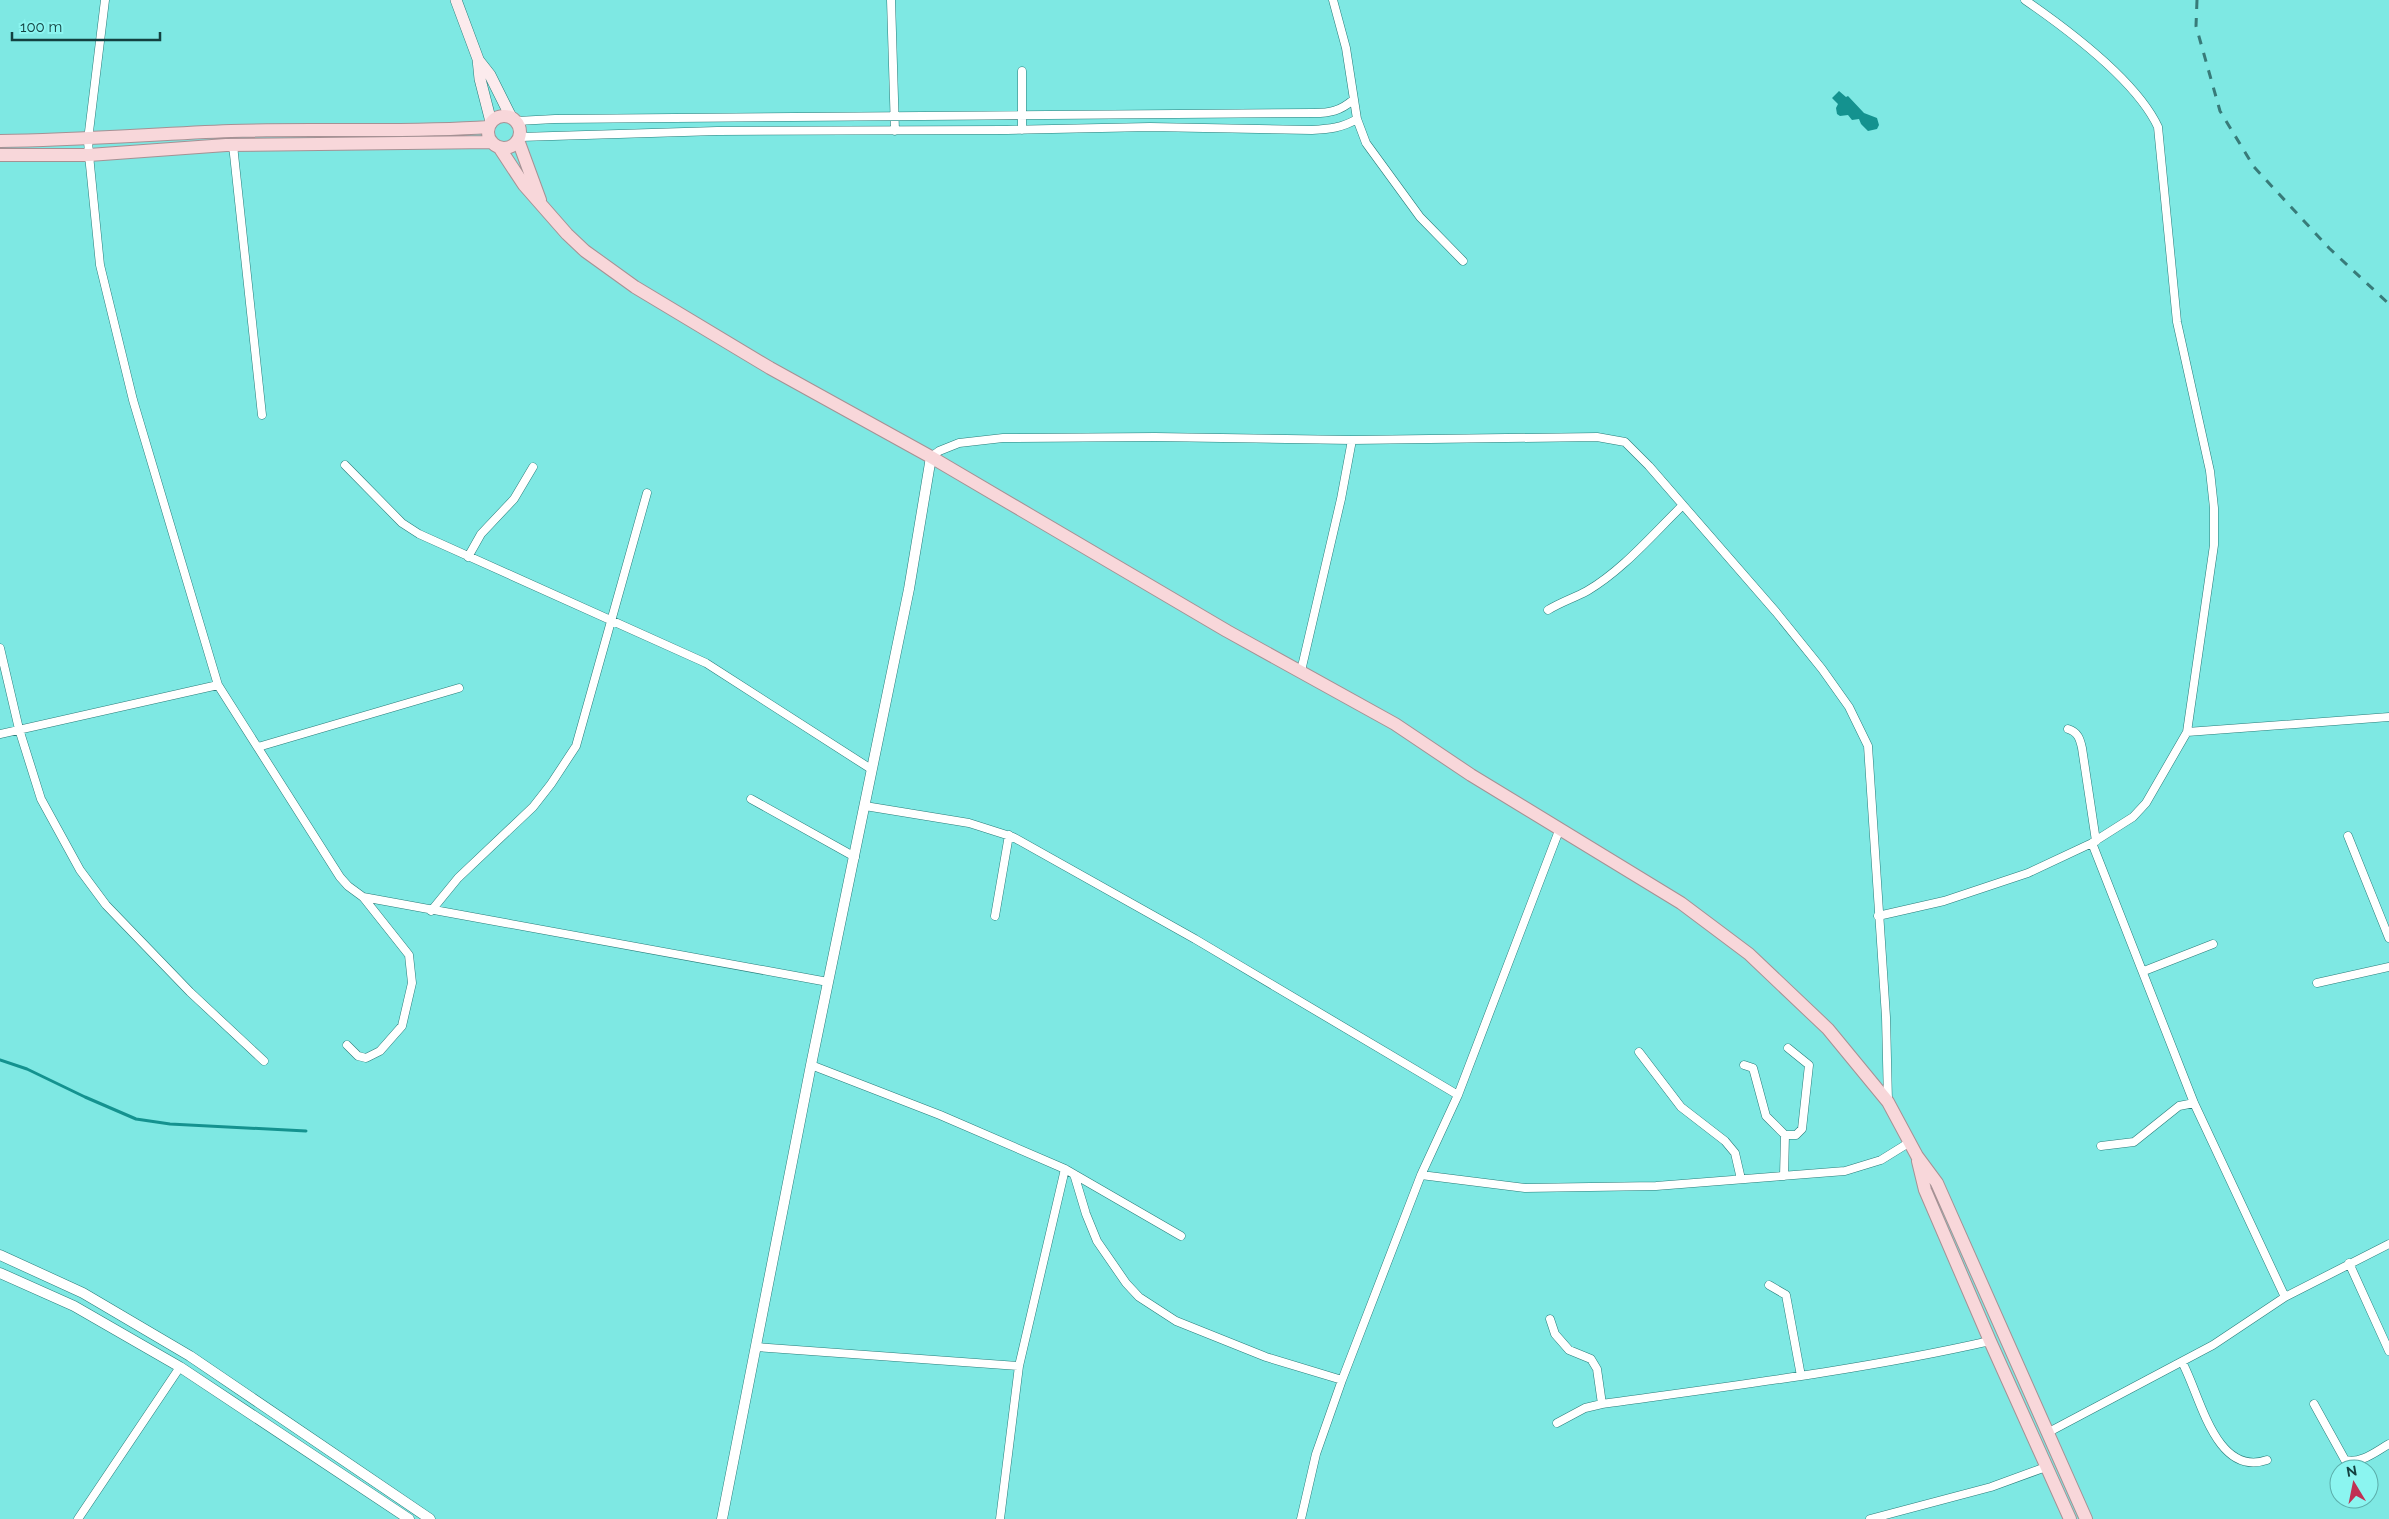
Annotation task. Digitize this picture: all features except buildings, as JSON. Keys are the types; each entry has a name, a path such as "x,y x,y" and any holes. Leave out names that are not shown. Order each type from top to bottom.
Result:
{"main road":[{"path":"456,0 478,59 480,79 490,125 489,137 542,207 585,251 629,283 770,368 931,457 1227,631 1395,724 1471,775 1681,903 1749,954 1828,1029 1888,1102 1917,1156 1937,1183 2086,1519"},
{"path":"478,59 490,75 521,130 519,139 542,207"},
{"path":"0,141 88,140 232,131 380,131 490,125 502,116 514,119"},
{"path":"0,155 89,155 233,145 495,144 510,147 519,139"},
{"path":"1917,1156 1925,1190 2070,1519"},
{"path":"2030,1431 2045,1429"}],"street":[{"path":"105,0 88,140 100,265 133,400 218,685 331,864 348,886 363,897 408,955 412,965 412,983 402,1026 380,1051 366,1058 358,1056 347,1045"},
{"path":"891,0 894,131"},
{"path":"1333,0 1346,48 1356,119 1366,143 1420,217 1463,261"},
{"path":"1878,916 1944,901 2021,876 2094,842 2133,817 2146,803 2188,732 2214,544 2214,508 2210,471 2177,322 2158,127 2150,110 2127,82 2025,0"},
{"path":"1022,71 1022,130"},
{"path":"514,119 1332,113 1344,108 1353,100"},
{"path":"1179,114 1179,128"},
{"path":"977,116 977,130"},
{"path":"519,139 717,131 1179,128 1320,130 1334,129 1347,125 1356,119"},
{"path":"233,145 262,415"},
{"path":"722,1519 811,1065 866,806 871,769 909,589 931,457 938,451 959,443 1003,438 1154,437 1352,440 1606,437 1625,442 1683,505 1776,612 1822,669 1856,721 1870,756 1878,916 1886,1017 1888,1102"},
{"path":"1300,672 1341,499 1352,440"},
{"path":"345,465 402,522 419,534 706,663 871,769"},
{"path":"468,557 481,534 511,504 533,467"},
{"path":"432,911 458,878 533,807 564,765 578,737 610,619 648,493"},
{"path":"1548,610 1563,600 1586,591 1619,567 1683,505"},
{"path":"0,648 19,729 41,799 80,870 106,905 190,992 264,1061"},
{"path":"0,734 218,685"},
{"path":"258,747 459,688"},
{"path":"2188,732 2389,717"},
{"path":"2068,729 2074,731 2079,736 2082,748 2094,842 2194,1103 2286,1297"},
{"path":"751,799 855,857"},
{"path":"866,806 969,823 1009,835 1187,935 1458,1095"},
{"path":"1301,1519 1316,1454 1342,1380 1421,1175 1458,1095 1560,828"},
{"path":"995,916 1009,835"},
{"path":"2348,836 2387,927 2389,938"},
{"path":"363,897 828,982"},
{"path":"2144,971 2213,944"},
{"path":"2317,983 2389,967"},
{"path":"1744,1065 1753,1068 1766,1116 1785,1135 1796,1135 1802,1129 1809,1065 1788,1048"},
{"path":"1639,1052 1681,1107 1726,1141 1735,1153 1741,1179"},
{"path":"811,1065 940,1115 1065,1169 1181,1236"},
{"path":"2101,1146 2134,1142 2179,1106 2194,1103"},
{"path":"1784,1176 1785,1135"},
{"path":"1421,1175 1525,1188 1656,1186 1845,1171 1881,1160 1910,1142"},
{"path":"1000,1519 1019,1366 1065,1169"},
{"path":"1074,1174 1086,1214 1097,1241 1126,1283 1145,1301 1176,1321 1266,1357 1342,1380"},
{"path":"2045,1429 2182,1362 2213,1345 2286,1297 2389,1244"},
{"path":"0,1255 83,1293 190,1356 430,1519"},
{"path":"2349,1263 2389,1351"},
{"path":"0,1272 74,1306 180,1366 409,1519"},
{"path":"1769,1285 1786,1295 1801,1376"},
{"path":"1550,1319 1555,1334 1569,1350 1591,1359 1597,1369 1602,1404"},
{"path":"1557,1423 1585,1408 1602,1404 1918,1358 1990,1341"},
{"path":"756,1347 1019,1366"},
{"path":"2182,1362 2192,1380 2213,1434 2220,1443 2242,1461 2252,1463 2267,1460"},
{"path":"78,1519 180,1366"},
{"path":"2314,1404 2345,1460 2352,1462 2362,1459 2389,1444"},
{"path":"1870,1519 1992,1487 2046,1467"}],"water":[{"path":"1839,91 1846,97 1848,96 1864,113 1877,118 1879,125 1877,129 1868,131 1859,119 1852,120 1848,115 1840,116 1837,114 1836,108 1838,104 1832,98"}],"waterway":[{"path":"0,1060 27,1069 136,1119 170,1124 306,1131"}],"railway":[{"path":"2197,0 2196,26 2220,111 2254,167 2329,248 2389,304"}]}
